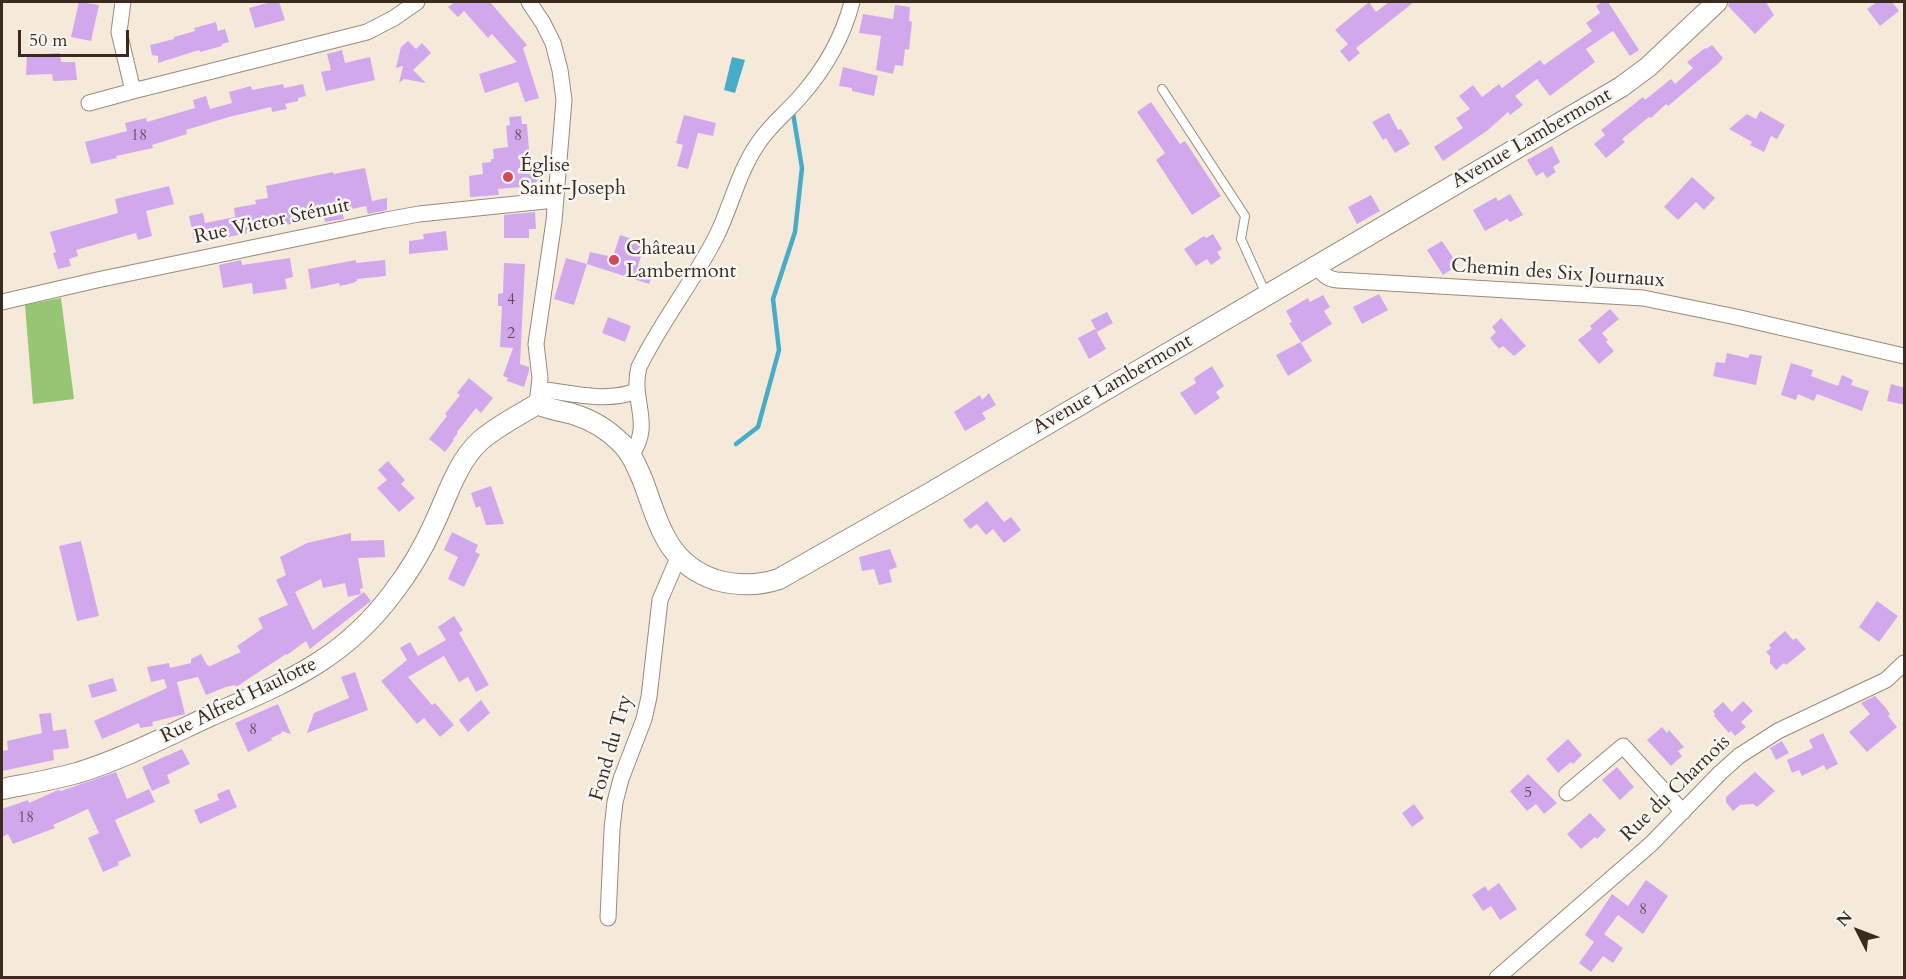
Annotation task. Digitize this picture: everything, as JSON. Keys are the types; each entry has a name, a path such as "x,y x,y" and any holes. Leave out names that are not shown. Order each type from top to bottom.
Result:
{"street":[{"path":"123,2 119,32 133,91"},
{"path":"90,104 367,32 394,18 417,2"},
{"path":"529,2 553,43 563,93 563,128 550,255 536,344 540,378 538,397 610,398 636,391"},
{"path":"631,455 638,445 642,423 642,411 636,391 637,375 643,358 716,237 740,177 755,148 817,76 838,42 852,2"},
{"name":"Avenue Lambermont","path":"538,397 550,410 587,420 606,430 621,442 631,455 659,524 678,558 701,573 726,583 753,585 779,579 911,504 1621,87 1656,60 1717,2"},
{"name":"Rue Victor Sténuit","path":"2,302 71,285 386,220 419,214 555,200"},
{"name":"Chemin des Six Journaux","path":"1317,266 1323,275 1330,279 1652,300 1736,316 1905,356"},
{"name":"Rue Alfred Haulotte","path":"2,789 52,779 100,765 288,681 329,657 374,616 410,569 461,467 473,449 538,397"},
{"name":"Fond du Try","path":"608,918 615,802 621,779 644,719 649,697 660,600 678,558"},
{"name":"Rue du Charnois","path":"1497,978 1651,844 1720,773 1752,747 1778,731 1886,680 1905,663"},
{"path":"1567,794 1623,746 1683,812"}],"lane":[{"path":"1162,89 1245,216 1241,239 1266,296"}],"green space":[{"path":"61,298 74,399 33,404 25,305"}],"water":[{"path":"732,57 745,60 735,93 724,90"}],"building":[{"path":"79,2 99,5 91,41 71,37"},
{"path":"279,2 285,20 255,28 249,8"},
{"path":"455,2 490,2 527,45 523,48 539,98 525,102 518,82 485,93 479,74 517,62 492,34 488,38 464,11 458,17 448,7"},
{"path":"1369,2 1376,12 1389,2 1414,2 1356,48 1360,53 1349,62 1340,51 1348,44 1335,30"},
{"path":"1602,2 1608,2 1639,50 1630,56 1613,31 1586,49 1595,62 1550,96 1537,79 1515,96 1523,105 1510,115 1508,112 1488,130 1443,161 1434,147 1463,128 1456,118 1470,109 1459,96 1473,85 1482,97 1499,84 1502,88 1540,60 1544,65 1592,31 1586,23 1600,13 1596,6"},
{"path":"1729,2 1766,2 1774,15 1755,34 1728,6"},
{"path":"1877,2 1892,2 1899,11 1880,26 1867,9"},
{"path":"895,5 910,7 909,21 912,22 909,50 905,49 903,66 895,65 893,74 876,70 881,36 859,33 863,14 893,19"},
{"path":"216,22 218,31 225,29 229,42 222,46 200,52 199,50 158,63 158,56 152,55 150,45 174,39 174,37 195,31 194,28"},
{"path":"408,41 416,49 422,43 431,53 413,70 426,83 404,79 399,83 403,66 396,68 401,47"},
{"path":"1712,45 1723,58 1718,64 1668,106 1666,104 1622,139 1625,142 1606,158 1594,144 1605,135 1601,130 1643,97 1645,100 1671,79 1675,84 1693,68 1687,62"},
{"path":"342,50 345,63 370,57 375,80 326,91 321,72 331,70 327,54"},
{"path":"60,53 61,62 75,62 77,80 53,81 52,74 26,75 27,55"},
{"path":"843,67 878,76 874,96 839,86"},
{"path":"283,84 284,88 303,84 306,96 298,98 298,101 285,104 287,109 272,112 271,107 229,117 186,130 187,134 152,145 153,148 91,164 85,142 127,131 125,123 146,118 147,122 195,108 193,100 206,96 210,109 232,103 229,92 251,86 252,90"},
{"path":"1151,102 1180,144 1185,141 1221,196 1192,215 1156,160 1165,153 1137,112"},
{"path":"1760,111 1785,125 1777,139 1771,136 1764,152 1750,145 1752,142 1729,129 1747,114 1756,119"},
{"path":"1389,113 1398,130 1401,129 1410,144 1395,153 1386,138 1383,140 1372,122"},
{"path":"684,115 716,123 713,136 698,133 688,169 677,166 683,145 676,143"},
{"path":"521,116 522,124 527,124 530,163 538,170 538,180 532,186 498,189 499,195 470,197 469,176 483,174 482,163 491,162 491,159 494,159 493,149 508,147 506,126 510,125 509,117"},
{"path":"1552,146 1560,162 1553,167 1556,172 1547,178 1543,172 1536,176 1527,160"},
{"path":"365,168 372,201 387,198 387,210 368,214 366,206 342,211 344,219 325,222 324,217 195,244 189,216 203,213 205,223 235,217 234,208 256,204 255,200 268,198 266,186"},
{"path":"1692,177 1715,198 1704,210 1696,202 1678,220 1664,207"},
{"path":"169,186 174,204 146,211 152,236 138,240 136,233 76,250 78,256 69,259 71,266 58,269 50,232 118,213 115,199"},
{"path":"1510,194 1523,215 1510,222 1507,219 1485,231 1473,210 1496,197 1498,201"},
{"path":"1371,195 1380,211 1357,224 1348,207"},
{"path":"535,212 536,229 529,229 529,238 504,238 504,215"},
{"path":"446,231 448,250 409,254 409,241 424,239 423,234"},
{"path":"1213,234 1222,249 1217,252 1221,258 1211,265 1207,259 1196,266 1184,249 1204,236 1206,238"},
{"name":"Château Lambermont","path":"620,235 645,243 638,266 654,271 649,284 587,264 590,252 613,257"},
{"path":"1442,241 1458,265 1443,275 1427,250"},
{"path":"290,258 293,277 285,279 287,289 253,294 252,283 223,288 219,265 241,260 242,265"},
{"path":"566,258 587,264 574,305 554,299"},
{"path":"356,260 356,263 385,260 386,276 357,279 353,283 340,286 339,283 311,289 308,269"},
{"path":"504,263 525,264 520,364 529,367 529,371 524,387 507,381 508,378 503,376 513,348 500,347 502,306 498,306 498,294 503,293"},
{"path":"1379,294 1388,310 1362,324 1353,307"},
{"path":"1323,295 1330,307 1324,311 1332,324 1301,343 1312,361 1288,376 1276,355 1301,342 1289,323 1292,322 1286,311 1308,298 1310,302"},
{"path":"1610,309 1619,319 1602,333 1614,351 1599,364 1578,340 1592,329 1590,326"},
{"path":"1107,312 1113,323 1097,332 1091,320"},
{"path":"608,317 631,326 625,342 602,333"},
{"path":"1501,318 1526,346 1514,356 1503,346 1499,349 1490,338 1496,332 1492,327"},
{"path":"1095,329 1106,349 1089,359 1078,338"},
{"path":"1727,353 1748,358 1750,354 1762,356 1756,385 1713,376 1716,362 1725,363"},
{"path":"1791,363 1813,370 1811,376 1838,386 1842,375 1853,380 1851,385 1869,391 1862,411 1817,394 1814,401 1798,394 1796,400 1781,395"},
{"path":"1212,366 1224,386 1216,392 1220,398 1195,415 1180,393 1196,383 1194,378"},
{"path":"469,378 493,398 481,413 476,408 445,452 429,439 447,416 445,414 460,395 457,393"},
{"path":"1891,384 1905,388 1905,405 1887,401"},
{"path":"989,393 996,405 982,413 986,419 965,431 954,412 980,395 982,400"},
{"path":"388,461 405,480 401,484 415,498 399,512 377,488 387,480 378,470"},
{"path":"491,486 504,524 486,525 480,506 476,508 471,493"},
{"path":"987,501 1004,522 1011,517 1021,530 1004,543 993,529 986,535 977,524 970,529 963,520"},
{"path":"452,532 478,545 475,552 480,554 464,587 448,579 458,557 444,550"},
{"path":"351,533 351,541 384,540 385,557 358,558 363,588 360,589 361,594 348,597 345,583 323,588 321,579 295,592 313,630 364,592 371,601 310,649 306,641 236,687 235,685 226,687 206,695 198,677 177,682 185,714 152,722 153,726 140,728 139,723 102,739 94,721 167,688 164,679 151,682 147,667 169,663 170,668 191,663 191,659 201,654 210,666 241,652 237,646 263,628 258,618 288,605 276,580 286,575 280,557 307,543"},
{"path":"81,541 99,616 77,621 59,546"},
{"path":"890,549 897,567 889,570 892,582 879,585 874,569 862,571 859,557"},
{"path":"1877,601 1898,616 1879,642 1859,627"},
{"path":"454,616 463,630 459,633 489,685 476,692 468,677 459,682 444,656 408,677 432,705 435,703 454,725 440,737 424,718 417,724 381,681 407,660 400,648 410,642 418,656 446,640 438,627"},
{"path":"1785,631 1793,640 1796,638 1806,649 1776,670 1770,663 1770,656 1766,652 1771,648 1769,645"},
{"path":"355,672 368,710 307,733 314,713 349,698 341,677"},
{"path":"113,678 117,691 92,698 88,685"},
{"path":"1875,696 1890,714 1888,716 1897,727 1867,752 1849,732 1870,714 1861,703"},
{"path":"481,700 490,713 468,732 459,720"},
{"path":"1743,701 1753,711 1741,722 1746,727 1735,736 1731,731 1729,733 1714,716 1713,711 1723,702 1732,712"},
{"path":"278,704 291,734 281,731 282,733 271,738 272,740 248,752 235,723"},
{"path":"51,713 53,731 66,729 69,748 53,750 54,760 2,771 2,751 8,750 7,741 42,733 39,714"},
{"path":"1662,727 1667,733 1669,730 1684,747 1678,751 1682,756 1671,766 1647,740"},
{"path":"1823,733 1838,764 1826,770 1824,765 1802,776 1799,770 1792,773 1787,760 1813,748 1809,740"},
{"path":"1568,739 1582,755 1558,773 1546,759"},
{"path":"1782,741 1789,753 1776,760 1770,748"},
{"path":"182,749 190,764 167,775 170,783 152,791 142,767"},
{"path":"1617,767 1634,787 1620,800 1602,780"},
{"path":"116,772 127,799 149,789 155,802 115,820 131,856 118,862 119,865 103,872 88,838 99,833 88,809 53,825 55,828 13,844 8,834 2,837 2,809 28,800 29,803 58,790 61,791"},
{"path":"1755,772 1775,791 1757,807 1753,804 1740,805 1733,811 1726,802 1726,797"},
{"path":"1528,774 1557,803 1544,814 1536,804 1527,811 1510,791"},
{"path":"229,789 237,807 200,824 194,810 219,800 217,794"},
{"path":"1414,804 1424,818 1412,827 1402,813"},
{"path":"1590,813 1606,830 1581,849 1567,834"},
{"path":"1646,880 1668,896 1643,934 1618,915 1604,934 1623,948 1613,963 1603,956 1591,972 1579,963 1594,942 1585,935 1612,894 1628,906"},
{"path":"1499,883 1517,909 1500,920 1491,906 1483,911 1472,895 1485,886 1488,891"}],"waterway":[{"path":"736,444 758,427 779,350 773,299 795,232 802,168 793,113"}],"place":[{"name":"Église Saint-Joseph","path":"508,177"},
{"name":"Château Lambermont","path":"614,260"}]}
